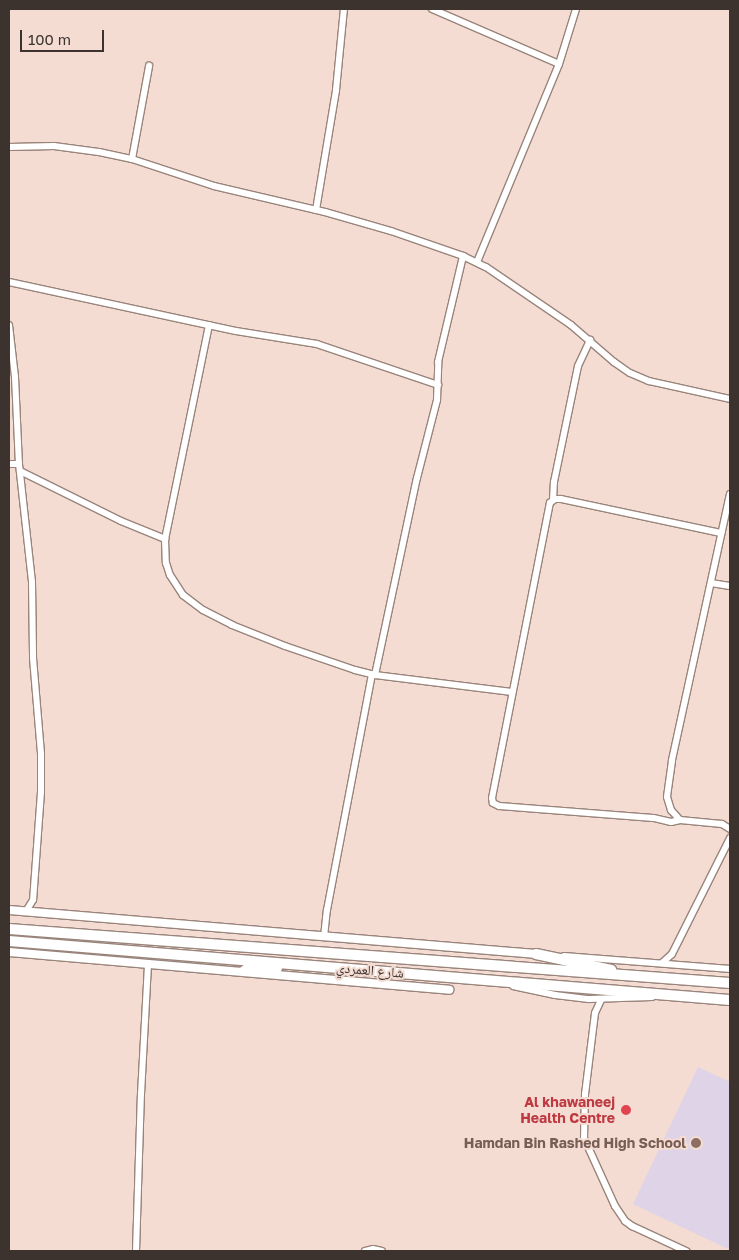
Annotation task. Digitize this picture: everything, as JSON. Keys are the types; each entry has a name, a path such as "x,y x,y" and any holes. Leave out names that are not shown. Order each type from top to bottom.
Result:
{"main road":[{"name":"شارع العمردي","path":"9,929 730,983"},
{"name":"شارع العمردي","path":"9,941 730,1000"},
{"path":"536,954 603,967 624,975"},
{"path":"244,972 249,968 319,970 337,967"}],"street":[{"path":"316,210 336,90 344,9"},
{"path":"432,9 559,64"},
{"path":"477,262 559,64 576,9"},
{"path":"132,159 149,66"},
{"path":"9,147 39,145 69,147 132,159 214,186 372,224 477,262 590,340 614,362 640,377 730,399"},
{"path":"324,937 328,905 374,675 417,478 437,400 440,355 463,256"},
{"path":"9,282 209,325 317,344 438,385"},
{"path":"9,325 20,467 32,582 33,658 41,754 41,792 33,900 26,912"},
{"path":"209,325 165,539 166,563 170,575 183,595 192,603 219,619 267,640 311,656 374,675 512,692"},
{"path":"590,340 578,366 554,482 554,500 549,506 492,798 496,805 653,818 671,822 680,820 722,824 730,828"},
{"path":"9,464 20,467 120,521 165,539"},
{"path":"680,820 668,804 669,776 730,494"},
{"path":"554,500 561,499 721,533"},
{"path":"711,582 730,586"},
{"path":"662,964 672,954 730,838"},
{"path":"33,900 42,913"},
{"path":"9,910 730,969"},
{"path":"9,952 449,990"},
{"path":"672,954 679,965"},
{"path":"136,1251 141,1094 148,963"},
{"path":"488,979 555,995 601,1000 631,999 666,994"},
{"path":"601,1000 596,1009 583,1132 591,1158 615,1206 625,1221 686,1251"},
{"path":"365,1251 373,1249 382,1251"}],"shaded area":[{"name":"Hamdan Bin Rashed High School","path":"698,1067 730,1082 730,1244 728,1249 633,1204"}],"place":[{"name":"Al khawaneej Health Centre","path":"626,1110"},
{"name":"Hamdan Bin Rashed High School","path":"696,1143"}]}
